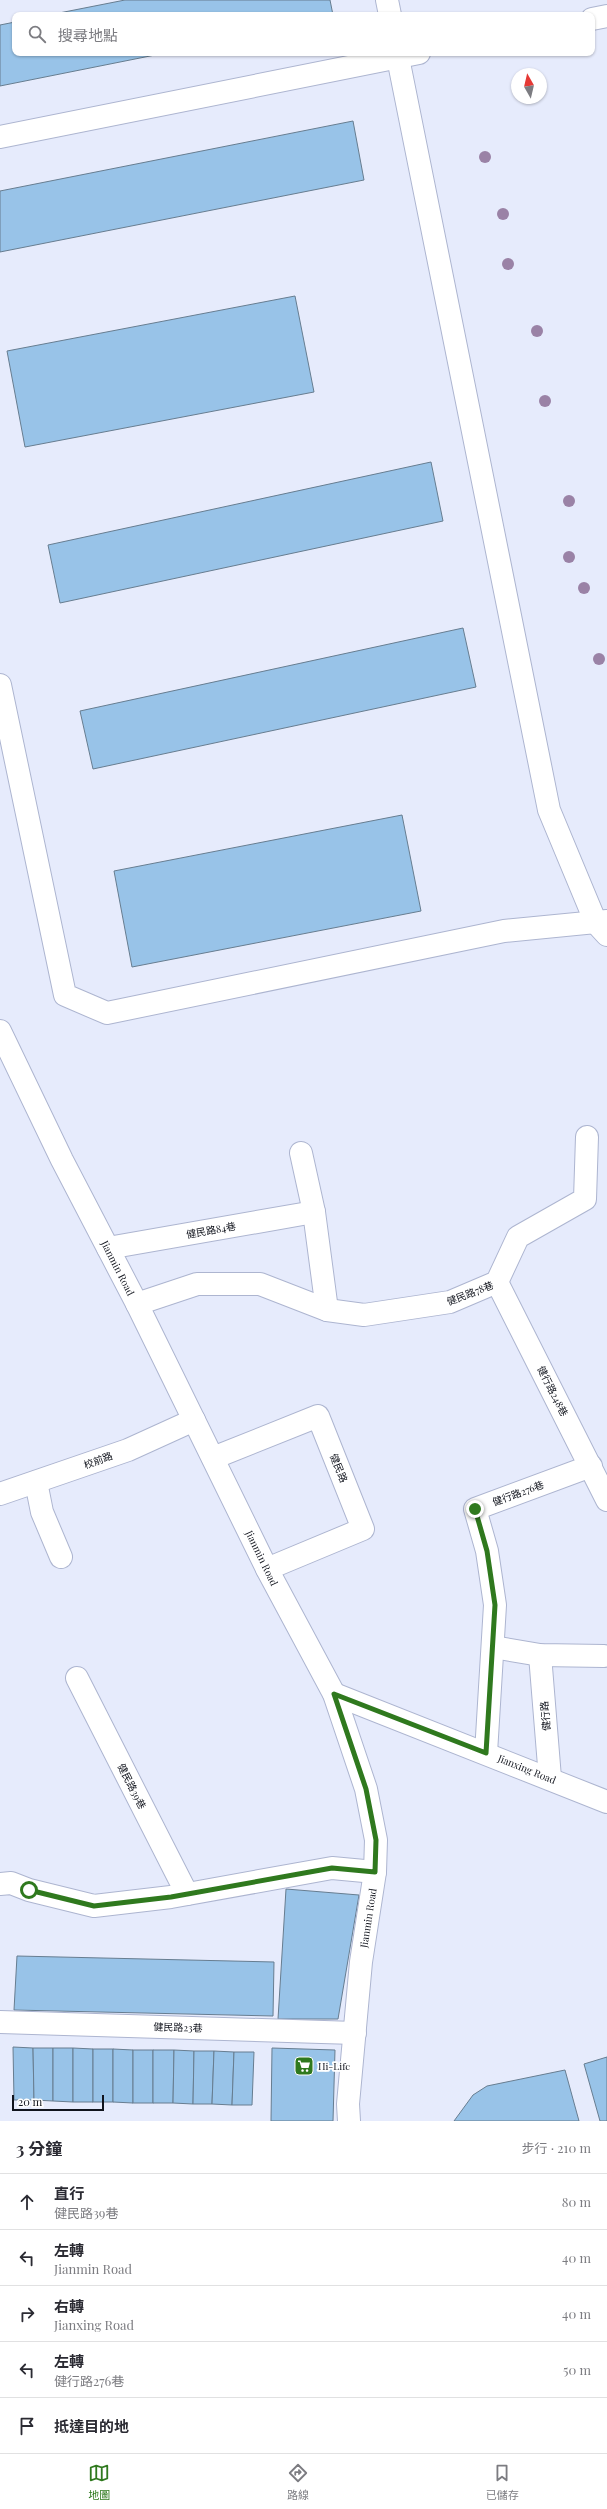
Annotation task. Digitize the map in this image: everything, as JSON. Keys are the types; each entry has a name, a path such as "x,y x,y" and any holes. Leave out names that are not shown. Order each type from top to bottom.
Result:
{"street":[{"path":"387,0 389,12"},
{"path":"595,18 607,16"},
{"path":"0,138 393,56"},
{"path":"0,685 65,995 107,1013 504,930 603,926 549,810 398,56"},
{"name":"Jianmin Road","path":"0,1031 7,1061 62,1160 137,1304 267,1570 334,1694 366,1789 376,1840 375,1872 362,1962 348,2104 349,2121"},
{"name":"健民路78巷","path":"137,1304 197,1284 260,1284 327,1310 364,1315 450,1302 498,1282 518,1237 585,1199 587,1137"},
{"path":"301,1153 314,1212 327,1310"},
{"name":"健民路84巷","path":"108,1248 314,1212"},
{"name":"健行路248巷","path":"498,1282 607,1500"},
{"name":"健民路","path":"213,1458 318,1416 363,1529 267,1570"},
{"name":"校前路","path":"0,1494 128,1450 194,1420"},
{"name":"健行路276巷","path":"486,1753 495,1605 487,1551 475,1509 591,1466"},
{"path":"36,1482 42,1512 61,1557"},
{"path":"493,1647 540,1655 604,1656"},
{"name":"健行路","path":"540,1655 550,1778"},
{"name":"健民路39巷","path":"77,1678 187,1894"},
{"name":"Jianxing Road","path":"334,1694 550,1778 607,1802"},
{"path":"0,1884 11,1883 29,1890 94,1906 187,1894 332,1868 375,1872"},
{"name":"健民路23巷","path":"0,2022 355,2033"}],"building":[{"path":"125,0 330,0 332,12 64,12"},
{"path":"12,23 12,56 150,56 0,86 0,25"},
{"path":"353,121 364,180 0,252 0,191"},
{"path":"295,296 314,392 25,447 7,351"},
{"path":"431,462 443,521 60,603 48,545"},
{"path":"463,628 476,687 93,769 80,711"},
{"path":"402,815 421,911 132,967 114,871"},
{"path":"286,1889 359,1895 338,2019 278,2019"},
{"path":"17,1956 274,1962 273,2016 14,2010"},
{"path":"13,2047 33,2048 34,2100 14,2100"},
{"path":"33,2048 53,2048 53,2101 34,2100"},
{"path":"53,2048 73,2048 73,2102 53,2101"},
{"path":"73,2048 93,2049 93,2102 73,2102"},
{"path":"272,2048 335,2050 333,2121 271,2121"},
{"path":"93,2049 113,2049 113,2102 93,2102"},
{"path":"113,2049 133,2050 133,2103 113,2102"},
{"path":"133,2050 153,2050 153,2103 133,2103"},
{"path":"153,2050 174,2050 173,2103 153,2103"},
{"path":"174,2050 194,2051 193,2104 173,2103"},
{"path":"194,2051 214,2051 212,2104 193,2104"},
{"path":"214,2051 234,2052 232,2105 212,2104"},
{"path":"234,2052 254,2052 252,2105 232,2105"},
{"path":"607,2057 607,2121 600,2121 584,2064"},
{"path":"565,2070 579,2121 454,2121 473,2095 487,2086"}],"place":[{"name":"Hi-Life","path":"304,2066"}],"route":[{"path":"29,1890 94,1906 171,1897 332,1868 375,1872 376,1840 366,1789 334,1694 358,1702 486,1753 495,1605 487,1551 475,1509"}]}
